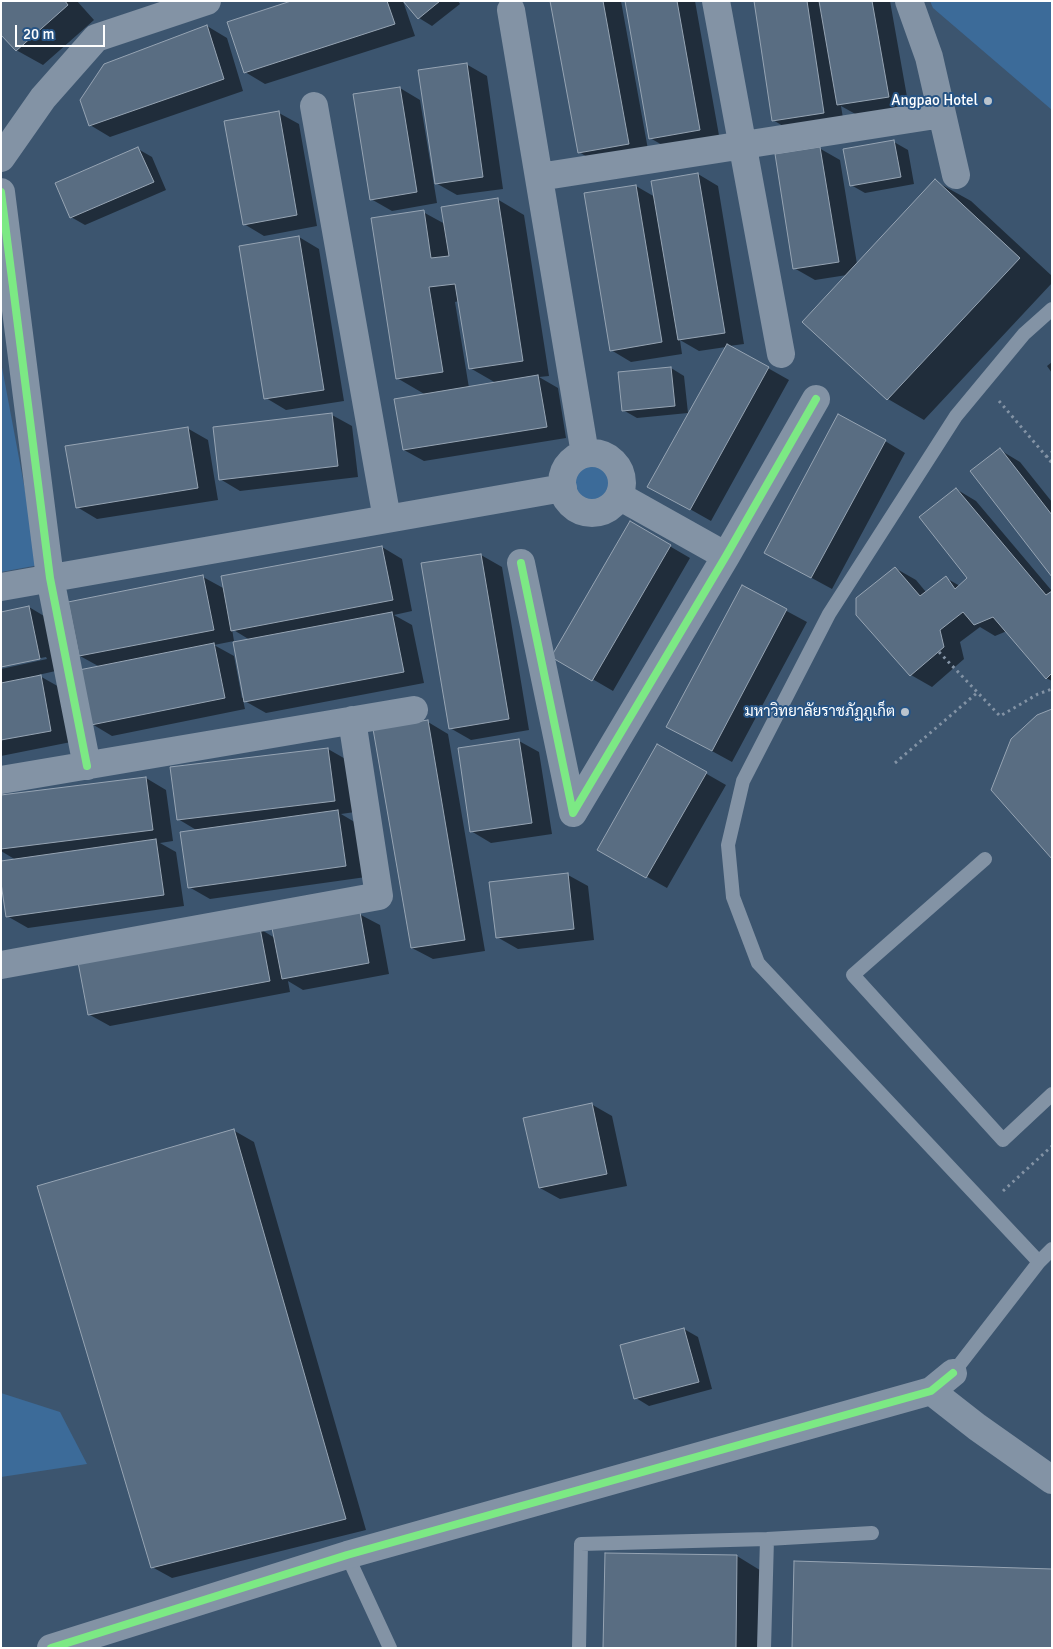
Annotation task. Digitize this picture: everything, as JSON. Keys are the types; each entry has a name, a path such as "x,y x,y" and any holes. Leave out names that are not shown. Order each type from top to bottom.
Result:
{"street":[{"path":"1,158 43,98 96,38 207,1"},
{"path":"716,1 781,354"},
{"path":"909,1 929,56 956,175"},
{"path":"511,10 585,454"},
{"path":"314,106 388,519"},
{"path":"539,177 942,114"},
{"path":"1,192 50,578 87,766"},
{"path":"521,563 573,813 726,556 816,399"},
{"path":"585,454 596,454 607,458 615,464 620,473 622,483 619,496 614,504 599,513 588,513 576,509 566,498 563,488 564,472 570,463 577,457 585,454"},
{"path":"1,587 563,488"},
{"path":"619,496 726,556"},
{"path":"1,780 414,710"},
{"path":"1,965 379,896 352,720"},
{"path":"51,1648 347,1555 931,1391 954,1373"},
{"path":"931,1391 976,1427 1052,1480"}],"lane":[{"path":"1039,1262 758,963 733,897 728,845 743,780 829,614 956,416 1024,334 1052,310"},
{"path":"985,859 853,975 1004,1140 1052,1094"},
{"path":"954,1373 1039,1262 1052,1248"},
{"path":"579,1648 581,1544 767,1539 872,1532"},
{"path":"764,1648 767,1539"},
{"path":"347,1555 390,1648"}],"path":[{"path":"993,394 1052,463"},
{"path":"1046,457 1052,452"},
{"path":"939,652 1000,716 1038,694 1052,689"},
{"path":"895,763 978,692"},
{"path":"998,1196 1052,1146"}],"shaded area":[{"path":"930,1 1052,1 1052,110 933,8"},
{"path":"1,362 39,565 1,572"},
{"path":"587,460 597,460 609,467 616,479 616,489 609,501 597,508 587,508 579,504 572,497 568,489 568,479 572,471 579,464"},
{"path":"1,1393 60,1412 87,1464 1,1477"}],"building":[{"path":"1,1 65,1 68,5 16,51 1,35"},
{"path":"291,1 387,1 395,24 244,73 227,22"},
{"path":"403,1 440,1 418,19"},
{"path":"550,1 603,1 629,144 578,153"},
{"path":"625,1 677,1 700,130 649,139"},
{"path":"754,1 807,1 824,113 772,121"},
{"path":"819,1 872,1 889,97 837,105"},
{"path":"207,25 224,79 89,126 80,100 104,64"},
{"path":"467,63 483,177 435,184 418,70"},
{"path":"400,87 417,192 370,200 353,94"},
{"path":"279,111 297,215 243,225 224,121"},
{"path":"894,140 901,177 850,186 843,149"},
{"path":"138,147 154,182 70,218 55,183"},
{"path":"820,147 839,262 793,269 775,154"},
{"path":"698,173 725,333 678,340 651,181"},
{"path":"935,179 1020,258 887,400 802,322"},
{"path":"636,185 662,342 610,351 584,193"},
{"path":"498,198 523,361 469,369 455,284 429,287 443,372 396,379 371,218 424,210 431,258 449,256 441,207"},
{"path":"299,236 324,390 264,399 239,246"},
{"path":"727,344 769,367 690,510 647,487"},
{"path":"671,367 675,406 622,411 618,372"},
{"path":"538,375 547,427 403,450 394,399"},
{"path":"332,413 338,466 219,480 213,427"},
{"path":"838,414 886,440 811,578 764,553"},
{"path":"188,427 198,488 76,508 65,446"},
{"path":"1000,448 1052,515 1052,577 970,471"},
{"path":"956,488 1046,595 1052,591 1052,673 1046,679 993,617 974,625 963,612 940,630 944,647 910,676 856,615 856,598 895,567 920,596 946,576 955,589 967,578 919,517"},
{"path":"630,521 671,545 592,681 551,657"},
{"path":"382,546 393,600 231,631 221,576"},
{"path":"481,554 509,719 449,729 421,563"},
{"path":"203,575 214,630 79,656 68,602"},
{"path":"742,585 787,609 712,751 666,727"},
{"path":"29,606 40,659 1,667 1,612"},
{"path":"392,612 404,672 244,702 233,642"},
{"path":"214,643 225,698 91,725 79,670"},
{"path":"41,675 51,731 1,740 1,683"},
{"path":"1052,709 1052,859 991,790 1011,739 1037,715"},
{"path":"428,720 465,940 411,948 373,729"},
{"path":"519,739 532,823 470,832 458,748"},
{"path":"657,744 707,772 646,878 597,850"},
{"path":"328,748 335,801 177,820 170,767"},
{"path":"146,777 153,830 1,849 1,795"},
{"path":"338,810 346,866 188,888 180,832"},
{"path":"156,839 164,895 6,917 1,883 1,861"},
{"path":"568,873 574,929 496,938 489,882"},
{"path":"360,912 369,963 282,979 272,928"},
{"path":"260,928 270,981 88,1015 78,962"},
{"path":"592,1103 607,1174 539,1188 523,1118"},
{"path":"234,1129 346,1519 151,1568 37,1186"},
{"path":"684,1328 699,1382 634,1399 620,1345"},
{"path":"605,1553 737,1555 736,1648 603,1648"},
{"path":"794,1561 1052,1569 1052,1648 792,1648"}],"cycle path":[{"path":"1,192 50,578 87,766"},
{"path":"521,563 573,813 726,556 816,399"},
{"path":"51,1648 347,1555 931,1391 953,1373"}],"place":[{"name":"Angpao Hotel","path":"988,101"},
{"name":"มหาวิทยาลัยราชภัฏภูเก็ต","path":"905,712"}]}
